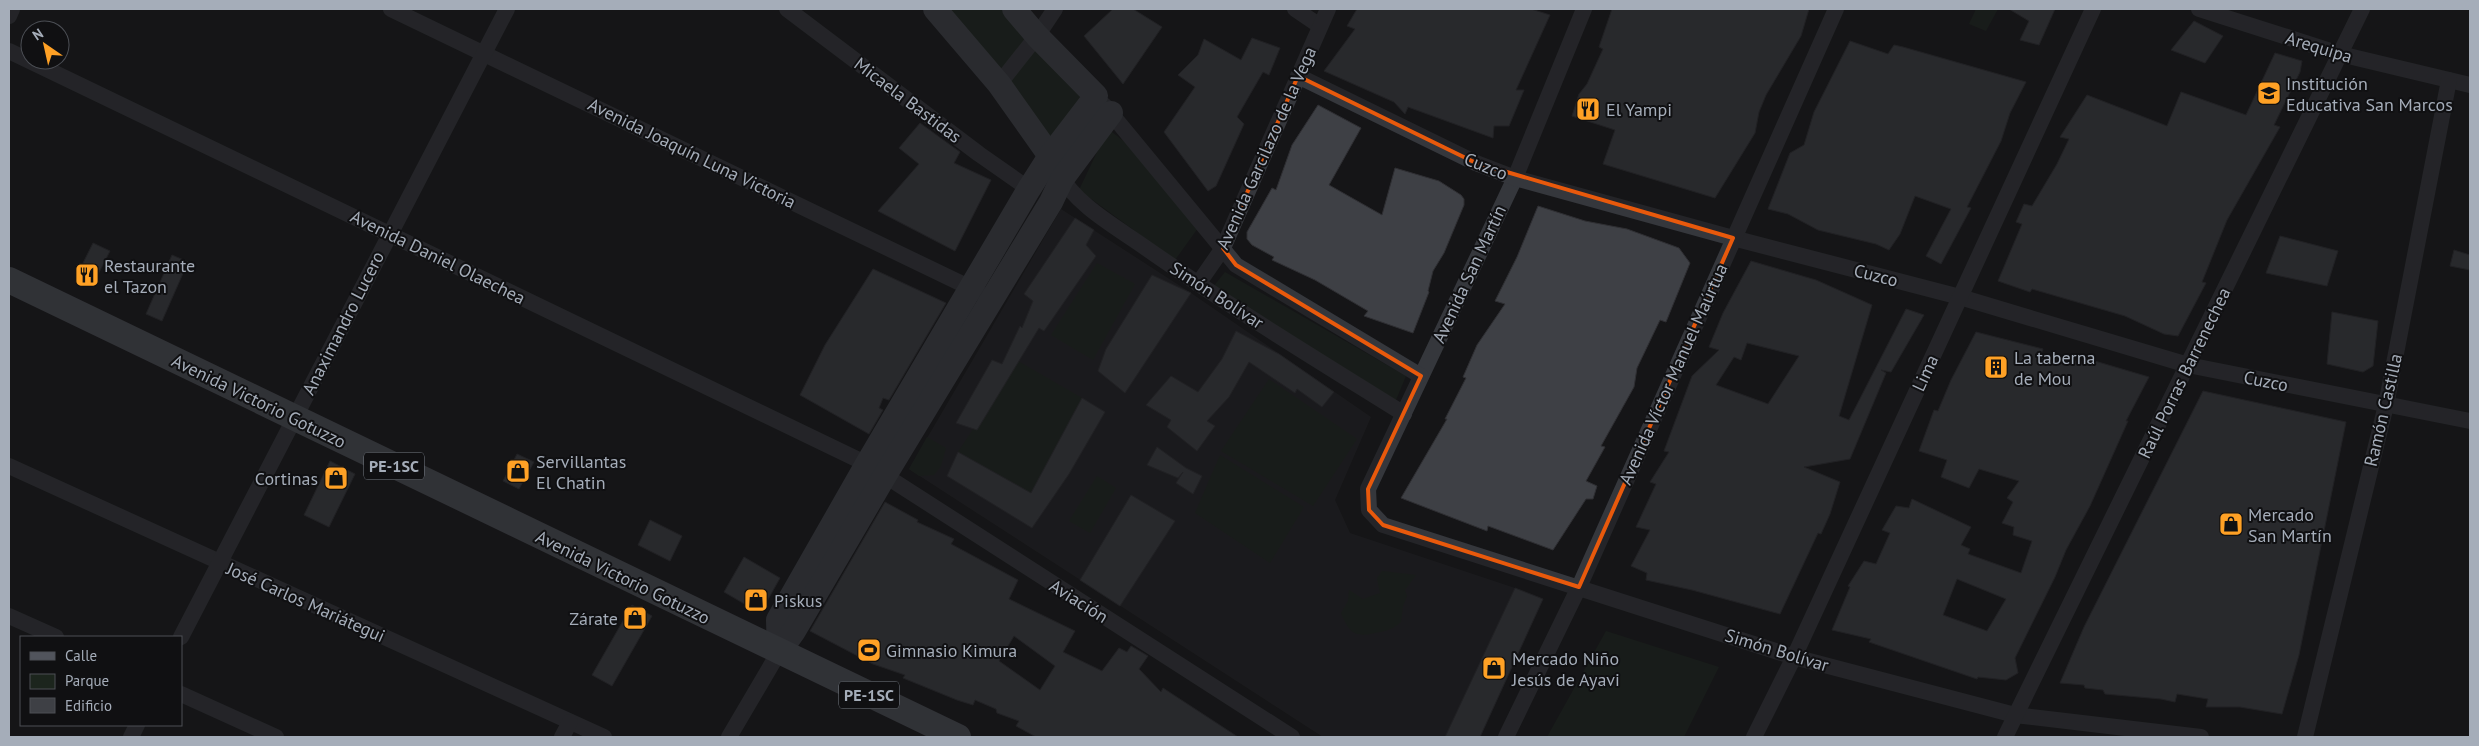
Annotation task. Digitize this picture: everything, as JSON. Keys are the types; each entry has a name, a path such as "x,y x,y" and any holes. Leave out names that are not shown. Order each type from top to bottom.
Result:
{"main road":[{"name":"Avenida Victorio Gotuzzo","path":"9,280 779,652"},
{"name":"PE-1SC","path":"779,652 958,737"}],"street":[{"path":"9,16 12,9"},
{"name":"Avenida Joaquín Luna Victoria","path":"391,9 982,293"},
{"name":"Anaximandro Lucero","path":"182,636 507,9"},
{"name":"Micaela Bastidas","path":"787,9 979,154 1029,189"},
{"path":"935,9 999,84 1050,156"},
{"path":"1014,9 1037,36 1104,104"},
{"path":"999,84 1037,36 1055,9"},
{"path":"1295,9 1320,26"},
{"name":"Avenida Garcilazo de la Vega","path":"1198,284 1223,248 1328,9"},
{"name":"Avenida San Martín","path":"1369,510 1368,489 1515,178 1584,9"},
{"name":"Avenida Víctor Manuel Maúrtua","path":"1506,737 1579,587 1836,9"},
{"name":"Lima","path":"1754,737 1794,657 2093,9"},
{"name":"Arequipa","path":"2199,9 2340,54 2470,85"},
{"name":"Raúl Porras Barrenechea","path":"2005,737 2362,9"},
{"name":"Avenida Daniel Olaechea","path":"9,51 875,471"},
{"name":"Cuzco","path":"1298,76 1476,164 1515,178 1733,238 1960,297 2188,366 2470,421"},
{"name":"Ramón Castilla","path":"2305,737 2386,405 2449,80"},
{"path":"982,293 1029,189 1050,156 1104,104"},
{"path":"730,737 779,652 778,620 875,471 982,293 1062,179 1104,104"},
{"name":"Simón Bolívar","path":"1104,104 1236,265 1421,376"},
{"name":"Simón Bolívar","path":"1050,156 1062,179 1074,194 1096,212 1198,284 1404,414"},
{"name":"José Carlos Mariátegui","path":"9,466 604,737"},
{"name":"Aviación","path":"875,471 1292,737"},
{"name":"Simón Bolívar","path":"1369,510 1383,525 1794,657 2015,715 2200,737"},
{"path":"9,616 54,636"},
{"path":"182,694 276,737"},
{"path":"562,737 570,722"}],"highlighted area":[{"path":"1298,76 1476,163 1733,238 1579,587 1383,525 1369,510 1368,489 1421,376 1236,265 1223,248"}],"shaded area":[{"path":"1061,209 1191,293 1371,417 1335,500 1350,533 1515,588 1445,737 1323,737 909,469"}],"green space":[{"path":"932,9 1024,9 1096,96 1050,156"},
{"path":"1976,9 1998,9 1986,31 1969,24"},
{"path":"1108,129 1126,143 1198,228 1175,260 1079,190"},
{"path":"1097,263 1135,284 1093,360 1051,335"},
{"path":"1225,272 1406,376 1396,400 1213,287"},
{"path":"1018,361 1082,398 1027,500 1026,490 958,452"},
{"path":"1269,379 1357,439 1313,506 1221,451"},
{"path":"927,437 946,448 941,466 934,475 919,476 909,469"},
{"path":"1220,455 1304,507 1270,563 1195,513"},
{"path":"1097,476 1116,488 1090,533 1069,521"},
{"path":"1382,571 1416,575 1405,590 1407,596 1403,606 1401,622 1383,631 1360,635 1348,627 1341,613 1348,601 1349,590 1363,599 1380,593 1377,578"},
{"path":"1606,631 1719,667 1684,737 1547,737"}],"building":[{"path":"1113,9 1133,9 1162,27 1123,84 1084,36"},
{"path":"1357,9 1531,9 1550,15 1516,90 1524,90 1509,126 1494,126 1493,138 1408,107 1405,114 1394,102 1324,71 1355,29 1347,26"},
{"path":"1612,9 1809,9 1801,36 1766,95 1759,112 1755,133 1715,198 1603,164 1615,130 1572,116 1579,94 1587,84 1603,49 1599,47"},
{"path":"2009,9 2055,9 2039,45 2020,40 2029,21"},
{"path":"2194,21 2223,36 2205,63 2171,50"},
{"path":"1252,38 1280,48 1269,75 1263,72 1237,117 1244,124 1216,186 1208,191 1164,132 1195,87 1178,75 1198,55 1204,39 1241,60"},
{"path":"1850,41 1888,54 1894,45 1903,47 2026,82 2010,113 2001,141 1967,207 1971,208 1941,264 1926,256 1951,209 1915,196 1900,234 1889,250 1876,244 1818,230 1788,214 1768,209 1790,153 1804,145 1814,112"},
{"path":"2275,53 2302,61 2300,72 2274,125 2280,127 2227,220 2202,282 2206,283 2178,336 2164,334 2125,316 2032,289 2030,292 1998,281 2022,224 2016,222 2024,204 2032,206 2057,164 2069,139 2060,137 2087,95 2167,126 2181,92 2246,115"},
{"path":"1318,105 1361,128 1329,185 1382,215 1395,168 1439,181 1464,199 1464,205 1444,253 1433,271 1429,292 1413,333 1364,316 1368,311 1315,280 1272,260 1274,257 1252,245 1247,239 1247,232 1272,188 1276,190 1292,145"},
{"path":"920,123 960,152 954,163 991,180 955,251 878,211 919,164 899,148"},
{"path":"1538,206 1585,221 1627,229 1679,248 1690,263 1666,322 1660,320 1637,368 1634,387 1601,446 1605,447 1586,481 1597,486 1593,499 1586,499 1553,550 1488,526 1487,531 1401,498 1447,419 1445,419 1466,378 1463,377 1477,345 1505,304 1495,301 1517,257"},
{"path":"1075,218 1094,230 1086,245 1096,256 1044,331 1039,328 977,430 956,423 992,360 1002,364 1020,326 1022,328 1033,301 1024,294"},
{"path":"2280,236 2338,251 2327,286 2266,273"},
{"path":"93,243 110,251 92,286 76,277"},
{"path":"2454,250 2470,255 2470,270 2450,266"},
{"path":"172,255 188,262 162,321 146,314"},
{"path":"1751,261 1816,280 1872,305 1839,416 1849,420 1906,309 1924,315 1891,372 1881,370 1886,373 1850,459 1804,467 1840,482 1830,514 1821,534 1818,533 1780,614 1692,590 1646,580 1647,573 1631,566 1650,530 1636,527 1656,484 1650,482 1669,452 1664,451 1692,376 1719,350 1709,347 1723,313","holes":["1747,343 1799,356 1768,404 1716,385 1734,357 1741,360"]},
{"path":"873,269 946,303 889,400 883,398 879,408 883,410 869,434 800,395 825,345"},
{"path":"1152,275 1191,293 1125,393 1098,371 1106,349"},
{"path":"2332,312 2378,321 2373,366 2363,372 2327,364"},
{"path":"1236,331 1279,354 1334,392 1322,407 1297,389 1295,393 1249,362 1229,397 1207,421 1215,426 1197,451 1167,427 1171,420 1146,405 1171,376 1198,392 1222,359"},
{"path":"1976,332 2043,349 2041,354 2081,362 2088,359 2149,377 2126,421 2128,421 2090,506 2066,550 2055,577 2015,658 2018,673 2006,680 1978,677 1977,679 1869,642 1871,639 1832,630 1850,587 1848,586 1864,561 1876,564 1890,533 1882,530 1896,506 1909,508 1912,499 1971,527 1961,545 1970,549 1968,554 2021,573 2032,541 2013,535 2014,527 2002,523 2013,502 2007,498 2019,481 1979,469 1969,488 1941,477 1947,460 1919,451 1934,410 1938,411 1951,380","holes":["1957,579 2006,599 1987,631 1943,615"]},
{"name":"Mercado San Martín","path":"2203,391 2346,422 2299,655 2282,714 2240,707 2206,707 2208,699 2177,694 2175,702 2105,694 2103,690 2085,688 2084,685 2060,683 2084,627"},
{"path":"1082,398 1105,412 1069,474 1032,528 947,476 958,452 1031,493"},
{"path":"1157,447 1186,468 1202,476 1193,494 1176,483 1183,472 1178,478 1147,465"},
{"name":"Servillantas El Chatin","path":"517,454 534,462 519,489 503,481"},
{"path":"330,461 355,474 329,527 304,515"},
{"path":"1131,495 1175,521 1120,606 1080,580"},
{"path":"885,502 918,520 917,522 954,539 951,544 1018,580 1009,599 1075,631 1063,652 1102,671 1119,648 1127,652 1131,646 1148,656 1139,669 1161,692 1163,688 1238,737 1036,737 1016,726 1019,721 997,713 996,709 975,700 973,705 957,700 903,678 905,675 873,664 810,631","holes":["1014,636 1055,666 1040,690 999,661"]},
{"path":"650,520 682,536 670,561 638,545"},
{"path":"744,557 780,578 766,603 755,610 724,592"},
{"name":"Mercado Niño Jesús de Ayavi","path":"1515,588 1543,599 1480,737 1445,737"},
{"path":"632,605 652,616 612,686 592,675"}],"place":[{"name":"Institución Educativa San Marcos","path":"2269,93"},
{"name":"El Yampi","path":"1588,109"},
{"name":"Restaurante el Tazon","path":"87,275"},
{"name":"La taberna de Mou","path":"1996,367"},
{"name":"Servillantas El Chatin","path":"518,471"},
{"name":"Cortinas","path":"336,478"},
{"name":"Mercado San Martín","path":"2231,524"},
{"name":"Piskus","path":"756,600"},
{"name":"Zárate","path":"635,618"},
{"name":"Gimnasio Kimura","path":"869,650"},
{"name":"Mercado Niño Jesús de Ayavi","path":"1494,668"}]}
